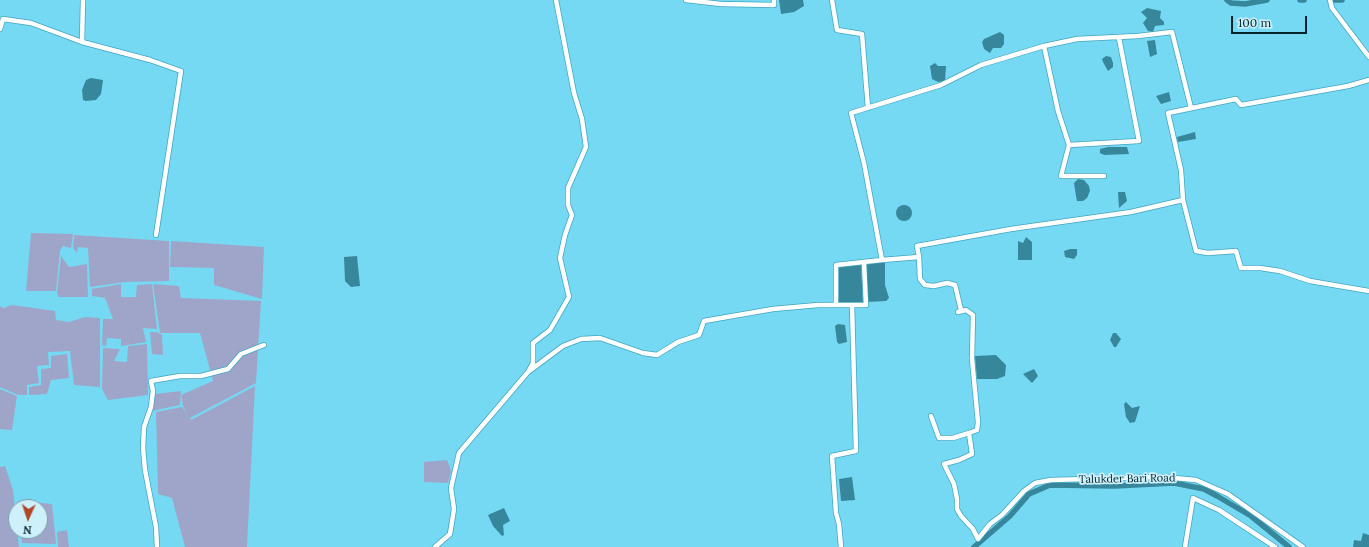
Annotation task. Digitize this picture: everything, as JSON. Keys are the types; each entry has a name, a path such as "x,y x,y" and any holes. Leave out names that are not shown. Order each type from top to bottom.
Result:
{"street":[{"path":"82,42 83,0"},
{"path":"436,547 450,534 454,509 451,488 459,453 528,372 533,363 533,343 550,330 569,297 560,258 564,235 572,215 568,204 568,188 586,147 582,119 574,93 556,0"},
{"path":"686,0 722,4 774,5 774,0"},
{"path":"832,0 837,30 862,34 868,108"},
{"path":"1330,0 1332,8 1369,57"},
{"path":"0,29 2,19 31,23 82,42 150,60 180,71 156,234"},
{"path":"882,260 864,163 851,113 942,85 981,65 1044,46 1077,39 1119,38 1172,32 1191,108"},
{"path":"1069,145 1139,141 1119,38"},
{"path":"1044,46 1058,111 1069,145 1061,176 1104,176"},
{"path":"1369,80 1348,86 1241,105 1236,99 1168,114 1181,170 1183,200 1196,251 1208,253 1236,251 1241,268 1260,268 1280,271 1310,281 1369,291"},
{"path":"931,416 939,438 953,438 978,430 972,359 973,315 970,311 959,311 955,285 947,283 934,286 926,285 920,280 917,246 1000,231 1131,212 1183,200"},
{"path":"836,305 836,265 919,256"},
{"path":"528,372 563,346 581,339 600,338 643,353 657,355 678,342 699,335 704,321 773,309 818,305 866,305 864,263"},
{"path":"841,547 839,524 836,513 832,456 856,451 852,305"},
{"path":"157,547 156,527 145,470 143,448 144,427 151,407 153,391 151,381 180,376 202,376 228,369 241,354 264,344"},
{"name":"Talukder Bari Road","path":"969,433 972,454 959,460 944,464 954,484 958,499 957,509 961,516 973,529 978,539 990,524 1002,515 1024,491 1035,483 1051,480 1163,477 1196,480 1228,494 1303,547"},
{"path":"1185,547 1193,498 1219,510 1275,547"}],"shaded area":[{"path":"779,0 803,0 804,6 794,12 781,14"},
{"path":"1147,8 1161,11 1160,18 1164,22 1164,25 1155,26 1153,32 1148,31 1143,23 1147,18 1141,12"},
{"path":"1000,32 1004,35 1004,44 1001,48 993,48 990,53 984,49 982,42 984,39"},
{"path":"1155,40 1157,54 1150,57 1147,41"},
{"path":"1106,56 1111,57 1113,63 1113,67 1108,71 1102,59"},
{"path":"935,63 938,66 946,66 945,81 938,82 932,79 930,66"},
{"path":"91,78 103,80 101,94 96,100 86,101 83,100 82,90 86,80"},
{"path":"1169,92 1171,101 1161,104 1156,96"},
{"path":"1195,132 1196,139 1178,142 1177,137"},
{"path":"1108,147 1127,147 1129,154 1104,155 1100,153 1100,149"},
{"path":"1078,179 1084,180 1089,186 1090,191 1087,198 1083,201 1077,201 1074,183"},
{"path":"1118,192 1125,192 1127,201 1119,208"},
{"path":"904,205 911,210 912,213 907,220 904,221 897,216 896,213 901,206"},
{"path":"31,233 73,234 71,248 63,246 60,251 56,291 26,291"},
{"path":"74,235 169,241 169,281 125,282 90,287 88,248 78,247 77,253 73,248"},
{"path":"1026,237 1032,242 1032,260 1018,260 1018,241 1023,243"},
{"path":"171,241 264,247 262,299 214,285 214,268 170,267"},
{"path":"1077,249 1077,255 1074,259 1065,257 1064,251"},
{"path":"61,256 69,267 87,264 88,297 59,297 57,293"},
{"path":"357,256 360,286 351,287 345,281 344,257"},
{"path":"885,263 885,285 889,298 886,301 867,302 865,265"},
{"path":"861,265 863,304 838,304 838,267"},
{"path":"121,284 121,297 136,297 137,285 152,284 157,329 143,328 146,342 121,346 121,339 107,338 106,346 102,345 103,319 113,319 105,298 92,296 92,289"},
{"path":"153,284 179,286 181,298 261,301 256,383 190,418 191,420 255,386 247,547 185,547 172,498 158,494 156,412 182,407 187,414 183,406 181,395 213,381 200,333 160,333"},
{"path":"12,305 55,311 56,320 69,322 85,317 100,318 100,387 74,385 70,351 48,352 49,365 37,366 39,383 27,385 27,395 18,395 0,387 0,306 3,308"},
{"path":"838,324 845,325 847,342 839,344 837,342 835,326"},
{"path":"150,332 157,332 162,335 163,355 152,354"},
{"path":"1113,333 1116,333 1121,339 1116,347 1114,347 1110,340"},
{"path":"147,344 148,395 108,400 102,389 103,348 120,349 114,361 127,362 128,346"},
{"path":"67,354 69,378 51,380 47,394 29,395 29,387 41,385 41,369 51,368 51,356"},
{"path":"996,355 1006,365 1005,376 997,379 977,379 975,356"},
{"path":"1034,369 1038,376 1032,383 1023,374"},
{"path":"0,389 17,396 12,430 0,429"},
{"path":"181,391 180,405 152,411 155,394"},
{"path":"1126,402 1132,408 1140,406 1135,422 1130,423 1126,417 1124,404"},
{"path":"447,460 451,471 448,483 424,482 424,462"},
{"path":"5,466 13,490 14,499 8,499 8,539 18,539 19,547 0,547 0,467"},
{"path":"852,477 855,500 841,501 839,479"},
{"path":"48,504 52,504 56,544 22,543 22,539 48,539"},
{"path":"504,508 510,521 503,525 504,535 502,536 493,526 488,515"},
{"path":"67,530 69,547 58,547 57,532"},
{"path":"1363,533 1369,535 1369,547 1353,547 1354,540 1361,541"}],"waterway":[{"path":"1227,0 1231,3 1245,4 1267,0"},
{"path":"1334,0 1342,0"},
{"path":"974,547 1010,516 1029,494 1050,485 1115,486 1174,483 1204,489 1217,496 1251,516 1289,547"}]}
